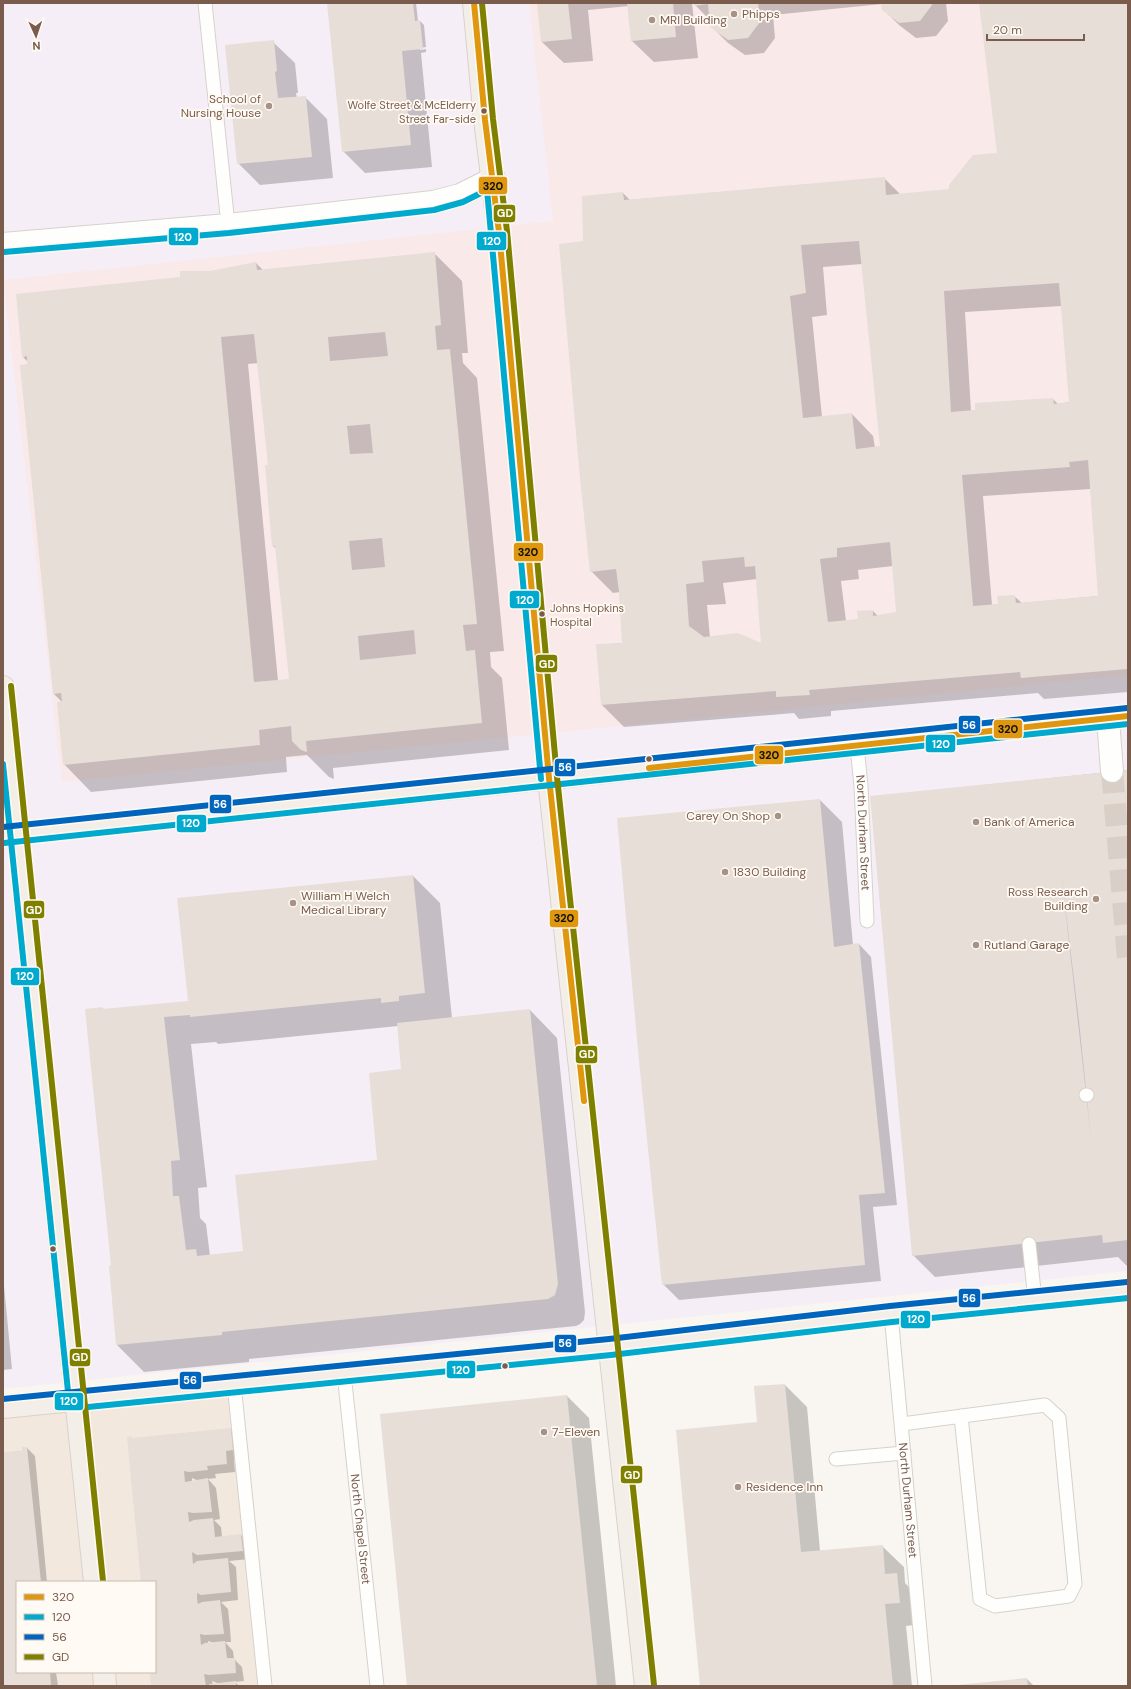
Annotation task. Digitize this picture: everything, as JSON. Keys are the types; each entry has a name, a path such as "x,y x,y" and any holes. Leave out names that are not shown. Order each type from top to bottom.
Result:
{"main road":[{"path":"474,3 485,120 494,178 549,778 646,1686"},
{"path":"3,687 10,834 77,1400 95,1581"},
{"path":"10,834 1118,718"},
{"path":"3,1407 610,1347 891,1314 1128,1290"},
{"path":"104,1673 105,1686"}],"street":[{"path":"3,244 228,225 433,202 460,195 494,178"},
{"path":"1112,771 1118,718"}],"lane":[{"path":"205,3 228,225"},
{"name":"North Durham Street","path":"857,746 861,786 867,921"},
{"path":"1029,1244 1035,1300"},
{"name":"North Durham Street","path":"891,1314 926,1686"},
{"name":"North Chapel Street","path":"344,1373 377,1686"},
{"path":"234,1384 265,1686"},
{"path":"902,1424 961,1416 1045,1405 1059,1418 1075,1584 1069,1596 995,1606 980,1598 961,1416"},
{"path":"836,1460 904,1453"}],"shaded area":[{"path":"3,3 1128,3 1128,1271 3,1389"},
{"name":"Johns Hopkins Hospital","path":"529,3 1128,3 1128,675 62,782 3,280 553,221"},
{"path":"226,1378 262,1686 3,1686 3,1406"}],"building":[{"path":"327,3 413,3 415,21 420,20 423,49 402,51 411,145 342,152"},
{"path":"537,3 568,3 572,39 541,42"},
{"name":"MRI Building","path":"627,3 673,3 676,37 631,41"},
{"name":"Phipps","path":"694,3 758,3 760,22 748,38 728,40 710,27 708,4 694,6"},
{"path":"881,3 932,3 932,5 920,21 899,23 882,10"},
{"path":"979,3 1128,3 1128,669 1021,678 1020,672 809,690 810,695 776,697 776,691 601,705 596,644 622,643 619,592 616,569 590,572 559,244 583,241 582,196 623,192 624,200 885,177 886,195 949,189 949,185 973,155 997,153","holes":["859,241 880,446 856,449 852,413 803,418 790,296 806,293 801,245","1059,283 1069,402 1054,404 1053,398 975,403 975,410 951,412 944,291","1088,460 1098,596 1016,603 1015,595 997,596 998,604 973,606 962,475 1070,467 1069,462","890,542 896,612 873,616 873,610 857,611 858,619 828,622 820,559 837,557 837,548","744,557 745,567 755,566 761,643 738,633 704,637 689,626 686,584 704,582 702,561"]},
{"name":"School of Nursing House","path":"274,40 277,71 275,72 278,98 306,96 312,157 237,164 225,45"},
{"path":"435,252 441,325 435,326 437,350 450,349 477,624 463,625 466,651 475,650 482,723 306,741 307,752 301,750 292,741 291,726 259,730 260,745 63,765 57,702 62,701 61,693 53,694 20,365 27,364 27,356 22,357 16,294 180,277 180,271 210,271 256,262 257,270","holes":["385,332 388,356 330,361 328,337","254,334 268,465 265,465 272,546 275,546 289,679 254,682 221,337","370,424 373,453 350,454 347,426","382,538 385,567 352,570 349,541","414,630 416,654 360,660 358,636"]},
{"name":"Rutland Garage","path":"1128,770 1128,1240 1103,1243 1102,1235 912,1256 870,796","holes":["1061,871 1079,1021 1091,1138"]},
{"path":"820,799 834,947 859,943 885,1193 859,1195 865,1265 662,1285 639,1061 617,818"},
{"path":"413,875 425,993 399,996 399,1001 381,1003 381,998 190,1017 190,1015 164,1017 180,1160 171,1161 173,1196 179,1196 186,1250 196,1249 197,1256 243,1251 235,1175 377,1160 369,1073 401,1069 397,1023 530,1009 558,1284 555,1295 548,1299 222,1332 222,1335 116,1345 109,1266 111,1265 85,1009 102,1007 102,1009 188,1001 177,898"},
{"name":"Residence Inn","path":"785,1384 801,1552 883,1545 885,1574 897,1573 900,1603 885,1604 893,1686 700,1686 676,1430 757,1422 754,1386"},
{"path":"567,1395 597,1686 407,1686 380,1414"},
{"path":"231,1428 233,1450 226,1451 227,1464 207,1466 208,1470 189,1472 184,1471 185,1482 208,1478 212,1512 188,1512 189,1522 213,1518 215,1537 241,1534 243,1551 197,1555 192,1552 193,1564 197,1561 228,1558 231,1592 201,1595 197,1593 197,1599 198,1604 202,1602 220,1600 224,1634 200,1634 201,1645 205,1643 225,1641 227,1658 235,1658 236,1673 204,1674 206,1686 151,1686 150,1673 156,1673 156,1581 141,1581 127,1437 132,1436 132,1438"},
{"path":"22,1447 27,1447 41,1581 16,1581 16,1673 50,1673 51,1686 3,1686 3,1452 22,1451"},
{"path":"1027,1678 1028,1686 957,1686 957,1685"},
{"path":"236,1681 236,1686 206,1686 210,1684"}],"tunnel":[{"path":"1112,771 1128,958"}],"transit line":[{"name":"320","path":"474,3 485,120 499,232 549,778 584,1101"},
{"name":"GD","path":"482,3 493,119 507,231 557,777 654,1685"},
{"name":"120","path":"4,252 229,233 434,210 463,202 487,190 541,779"},
{"name":"GD","path":"11,686 103,1581"},
{"name":"56","path":"3,827 1127,708"},
{"name":"320","path":"649,768 1128,716"},
{"name":"120","path":"4,843 1128,724"},
{"name":"120","path":"3,764 69,1401 73,1407 78,1408 611,1355 892,1322 1128,1298"},
{"name":"56","path":"3,1399 609,1339 890,1306 1127,1282"}],"place":[{"name":"Phipps","path":"734,14"},
{"name":"MRI Building","path":"652,20"},
{"name":"School of Nursing House","path":"269,106"},
{"name":"Wolfe Street & McElderry Street Far-side","path":"484,111"},
{"name":"Johns Hopkins Hospital","path":"542,614"},
{"name":"Carey On Shop","path":"778,816"},
{"name":"Bank of America","path":"976,822"},
{"name":"1830 Building","path":"725,872"},
{"name":"Ross Research Building","path":"1096,899"},
{"name":"William H Welch Medical Library","path":"293,903"},
{"name":"Rutland Garage","path":"976,945"},
{"name":"7-Eleven","path":"544,1432"},
{"name":"Residence Inn","path":"738,1487"}]}
